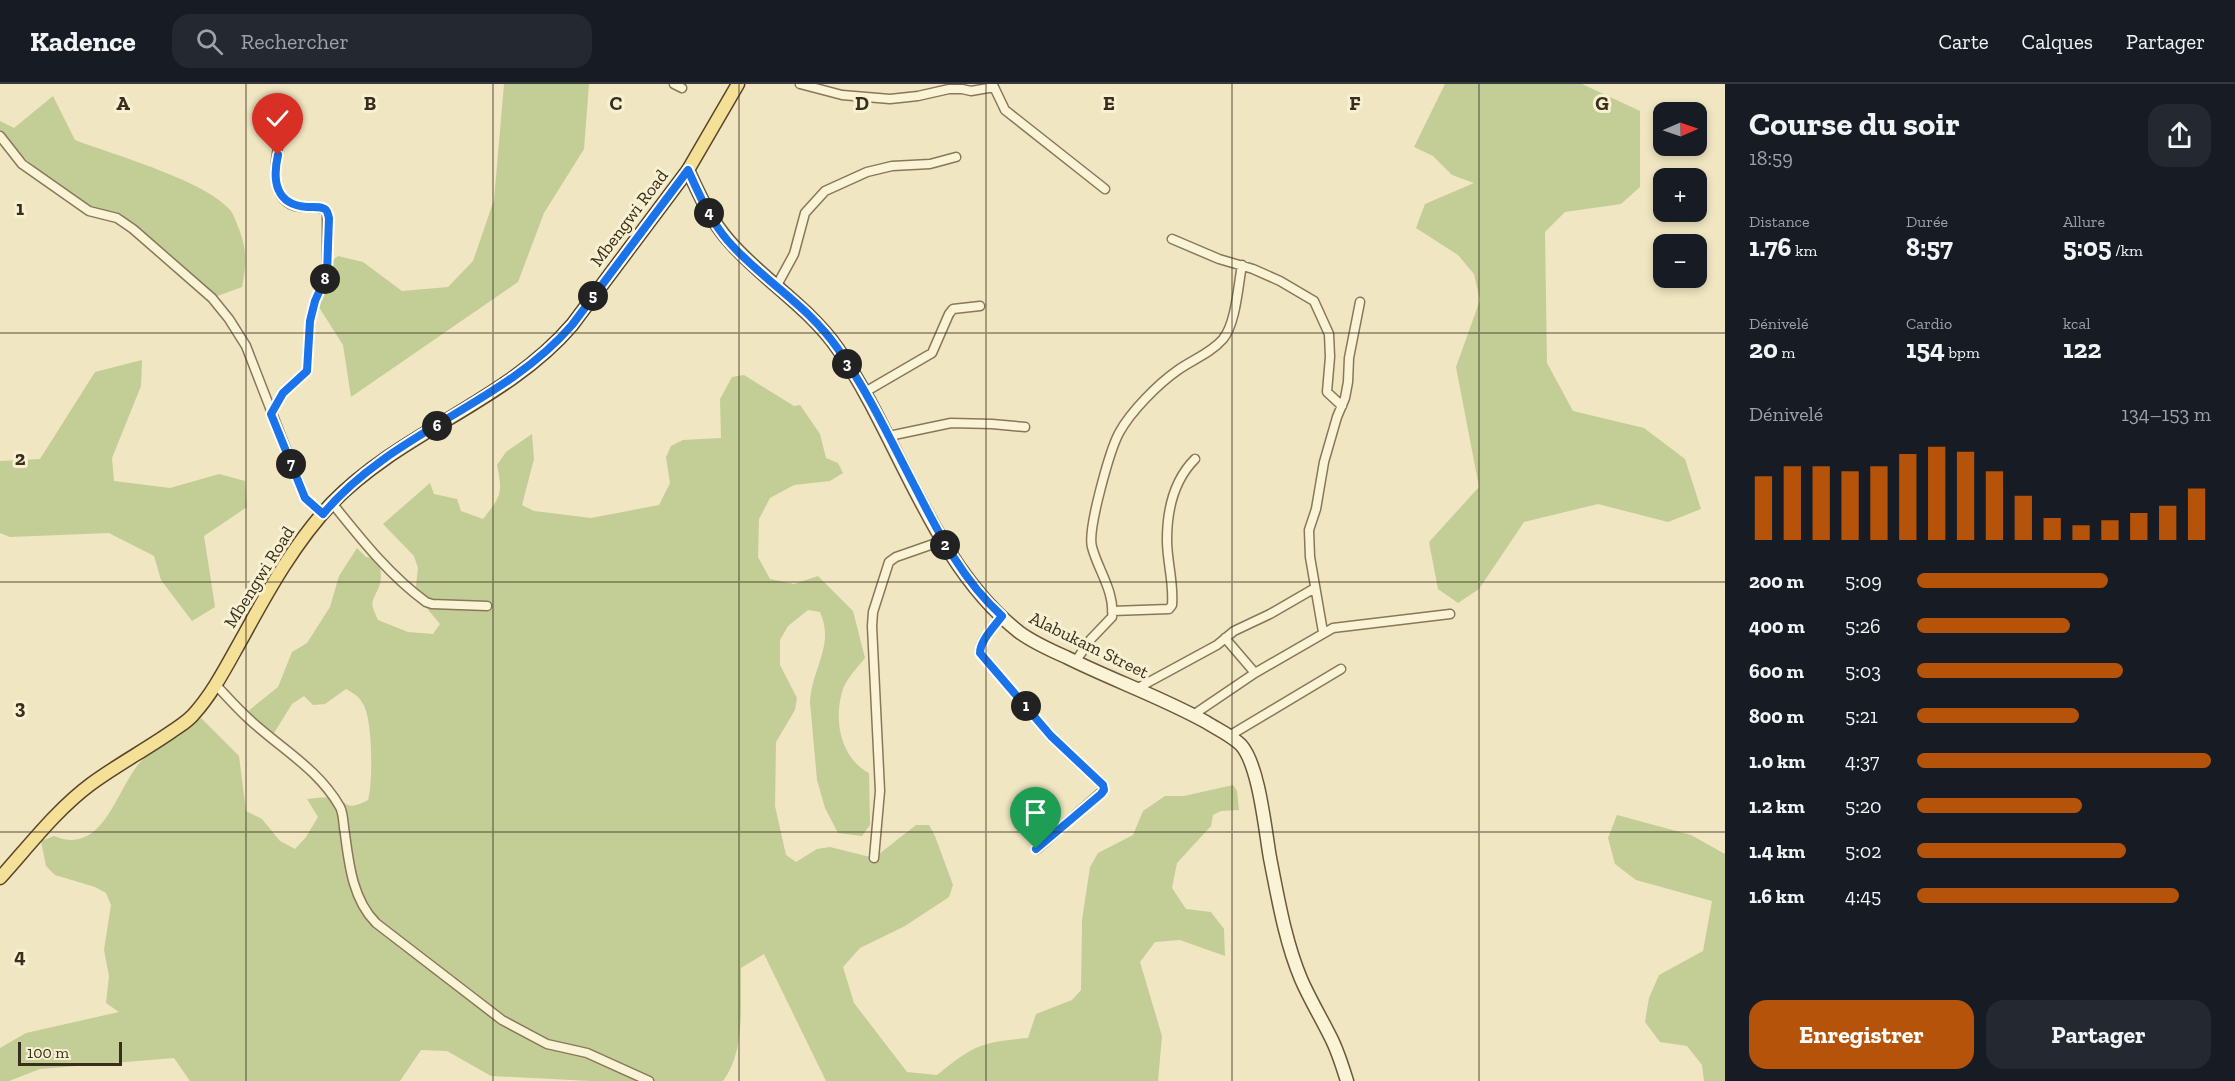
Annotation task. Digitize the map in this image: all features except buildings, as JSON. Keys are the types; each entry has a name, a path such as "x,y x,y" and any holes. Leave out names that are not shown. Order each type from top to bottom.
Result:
{"main road":[{"name":"Mbengwi Road","path":"0,878 61,809 92,783 142,753 191,717 216,685 263,600 308,531 332,503 368,471 412,440 477,402 554,346 688,170 738,84"}],"street":[{"path":"800,84 842,95 890,99 918,96 949,86 971,91 994,87 1005,110 1011,116 1105,189"},
{"path":"271,414 283,393 307,371 310,321 315,301 327,274 327,211 323,207 295,206 283,199 275,183 275,165 288,102"},
{"path":"0,136 22,164 89,211 117,218 133,228 212,298 246,346 305,498 323,514"},
{"path":"776,287 794,254 805,213 825,191 867,172 892,166 921,165 956,157"},
{"name":"Alabukam Street","path":"688,170 705,206 727,240 776,287 798,304 838,348 889,436 942,541 964,574 1002,616 1035,642 1193,715 1229,736 1240,744 1248,755 1256,776 1279,902 1293,956 1300,979 1334,1045 1347,1081"},
{"path":"1172,239 1280,281 1314,301 1329,334 1327,392 1342,406"},
{"path":"1075,662 1091,639 1112,617 1108,588 1091,540 1099,494 1119,433 1151,392 1223,339 1231,321 1242,265"},
{"path":"1323,632 1310,557 1309,530 1316,509 1324,462 1348,382 1348,358 1360,302"},
{"path":"865,392 932,353 949,314 954,309 980,306"},
{"path":"889,436 951,423 1025,427"},
{"path":"1112,612 1169,609 1172,605 1167,541 1170,512 1175,490 1183,471 1195,459"},
{"path":"332,503 392,573 426,602 487,606"},
{"path":"874,858 880,791 873,667 873,612 889,562 896,557 942,541"},
{"path":"1136,689 1217,645 1234,631 1315,588"},
{"path":"1193,715 1255,673 1323,632 1347,625 1450,614"},
{"path":"1002,616 983,642 980,653 1051,736 1103,785 1104,790 1036,849"},
{"path":"1225,638 1255,673"},
{"path":"1229,736 1341,669"},
{"path":"216,685 251,721 309,767 321,779 334,798 341,810 353,881 369,916 376,923 502,1020 547,1044 587,1053 649,1081"}],"green space":[{"path":"504,84 589,84 584,149 544,213 518,282 351,397 343,345 315,301 319,272 338,256 363,262 402,291 448,287 473,261 494,200"},
{"path":"1445,84 1582,84 1640,111 1640,187 1621,204 1565,212 1545,232 1547,363 1573,411 1644,428 1685,459 1701,509 1668,522 1598,504 1524,522 1479,589 1458,603 1438,589 1429,542 1479,487 1456,367 1480,300 1474,274 1458,255 1416,228 1425,204 1474,183 1452,175 1433,156 1414,147"},
{"path":"53,96 75,140 181,179 202,189 231,211 244,248 245,270 242,287 212,298 133,229 89,211 0,138 0,121 14,128"},
{"path":"142,360 141,386 112,458 114,481 170,488 219,474 245,481 247,507 204,536 215,607 192,621 161,580 154,556 109,533 10,537 0,533 0,461 40,459 95,372"},
{"path":"744,375 794,406 800,405 820,434 826,458 838,463 843,473 830,481 794,485 770,498 759,519 758,557 770,579 794,584 818,576 853,611 865,658 843,689 839,713 841,737 845,748 851,758 869,773 870,825 862,836 838,833 825,808 817,780 810,702 824,646 824,624 820,612 808,610 788,626 780,640 780,665 797,698 795,710 776,742 775,806 786,855 796,862 817,849 830,847 874,858 916,825 929,825 953,885 949,897 905,926 860,948 843,967 854,1003 907,1072 937,1075 960,1057 979,1047 999,1041 1028,1038 1036,1014 1072,1000 1081,990 1082,920 1090,867 1098,853 1133,835 1143,811 1165,796 1184,796 1233,785 1237,791 1239,810 1221,811 1213,815 1211,826 1177,863 1172,888 1186,909 1211,912 1224,929 1225,956 1180,940 1155,942 1140,962 1162,1036 1158,1081 826,1081 764,954 741,968 739,1041 730,1069 723,1081 591,1081 491,1076 447,1051 421,1050 400,1081 190,1081 174,1058 40,1069 9,1081 0,1081 0,1048 26,1033 119,1012 106,1003 109,976 104,950 111,905 106,893 95,887 55,875 46,866 41,841 54,836 71,840 85,837 97,829 142,760 169,736 201,718 239,756 246,811 262,819 280,841 295,849 306,837 318,817 307,799 332,798 350,806 368,800 371,751 366,712 360,699 346,689 325,704 313,705 304,696 292,704 271,738 247,712 278,687 292,652 307,643 330,607 339,576 357,548 366,557 379,559 381,581 372,604 378,620 408,632 433,634 440,624 415,594 418,568 414,556 383,524 430,483 434,494 457,499 461,511 483,519 499,494 500,482 497,465 506,452 532,434 534,459 522,505 534,511 591,518 659,505 670,483 666,457 671,446 683,440 721,438 720,399 732,377"},
{"path":"1617,815 1691,835 1725,854 1725,1081 1704,1081 1702,1065 1687,1046 1660,1042 1645,1022 1649,998 1659,975 1703,951 1712,901 1636,880 1615,864 1608,838"}],"route":[{"path":"278,155 275,165 275,183 283,199 295,206 323,207 329,218 327,274 315,301 310,321 307,371 283,393 271,414 305,498 323,514 368,471 412,440 477,402 531,365 554,346 688,170 705,206 727,240 776,287 798,304 838,348 874,408 942,541 964,574 1002,616 983,642 980,653 1051,736 1103,785 1104,790 1101,794 1036,849"}]}
